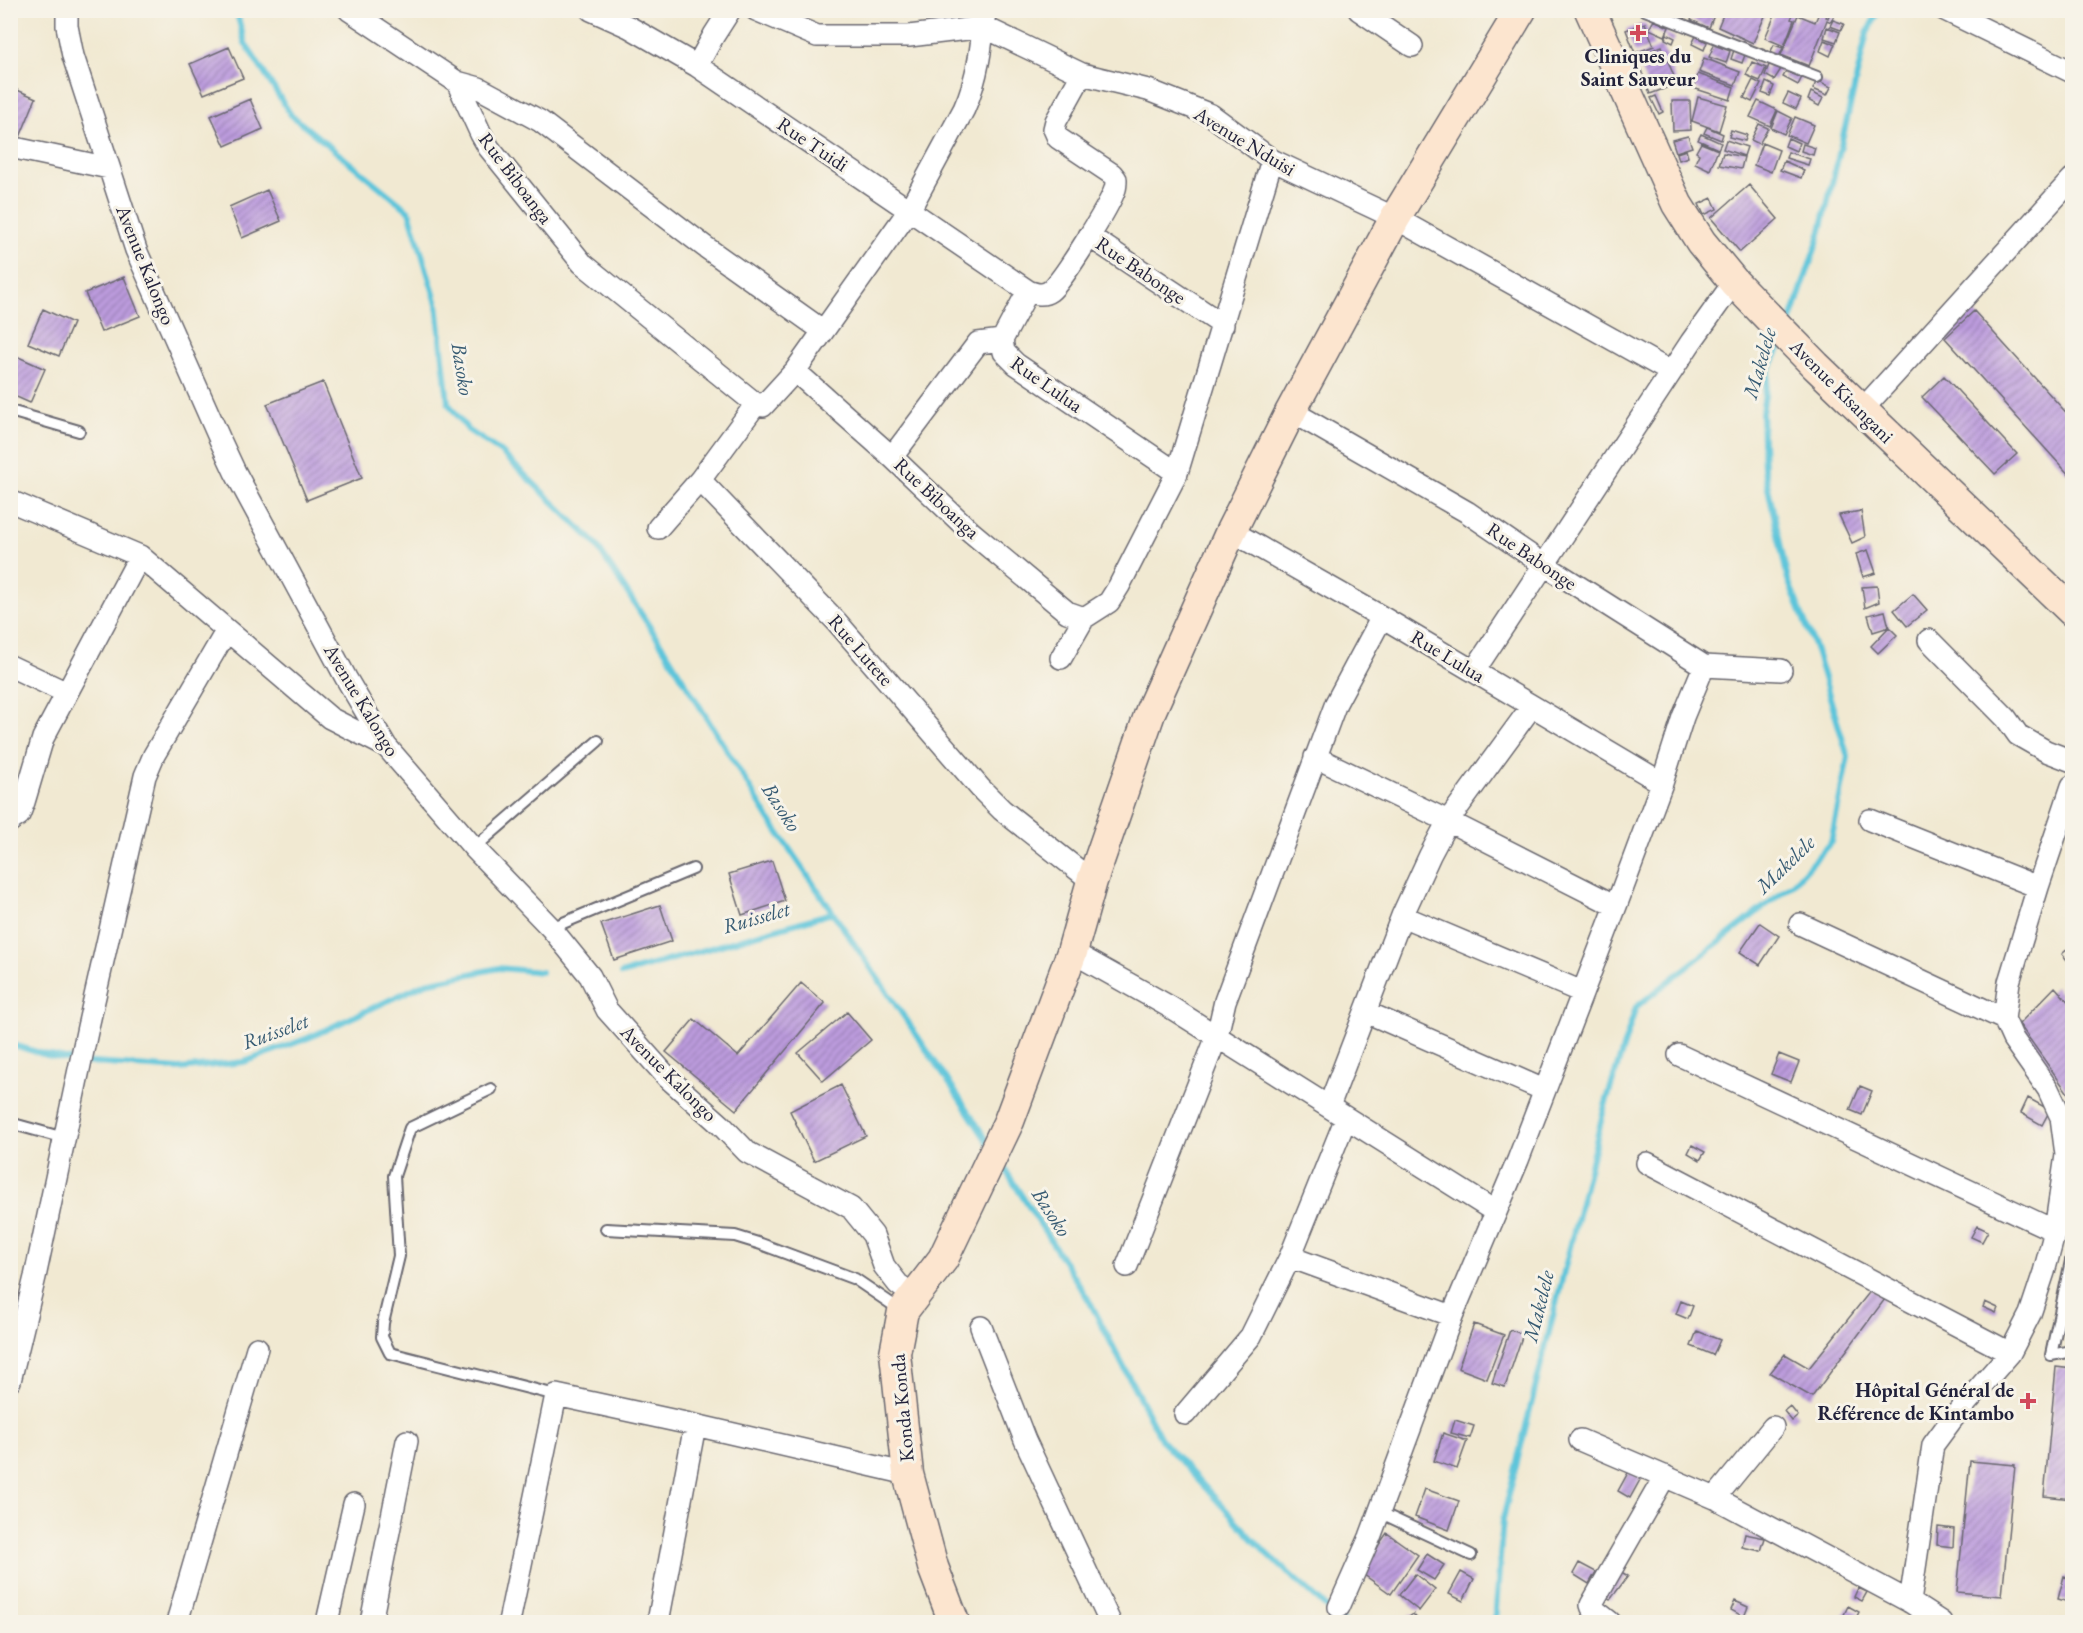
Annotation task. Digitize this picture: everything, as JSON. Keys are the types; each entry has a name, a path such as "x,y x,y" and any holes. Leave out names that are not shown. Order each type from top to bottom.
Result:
{"street":[{"name":"Avenue Kalongo","path":"67,10 67,26 73,56 136,250 235,472 346,678 386,746 474,848 551,928 590,976 607,1010 668,1078 721,1125 747,1152 851,1208 873,1235 884,1266 898,1284 908,1304"},
{"path":"349,10 457,82"},
{"name":"Rue Tuidi","path":"591,10 630,27 697,66 1028,291"},
{"path":"697,66 730,10"},
{"path":"658,528 760,405 795,371 910,209 971,93 985,19 909,36 817,36 756,10"},
{"path":"1359,10 1412,46"},
{"name":"Konda Konda","path":"954,1623 933,1567 908,1474 895,1353 908,1304 943,1259 1009,1121 1072,952 1092,881 1151,710 1231,531 1290,411 1395,218 1521,10"},
{"name":"Avenue Kisangani","path":"1590,10 1677,204 1701,242 1734,282 1816,366 2073,611"},
{"path":"1945,10 2073,72"},
{"name":"Avenue Nduisi","path":"985,19 1082,74 1148,90 1210,116 1272,160 1395,218 1671,372"},
{"path":"1028,291 1039,295 1049,292 1058,282 1089,236 1115,189 1116,180 1112,174 1058,138 1054,129 1056,121 1082,74"},
{"name":"Rue Biboanga","path":"457,82 479,88 540,121 704,246 822,330"},
{"name":"Rue Biboanga","path":"457,82 489,148 582,263 760,405"},
{"path":"10,147 109,168"},
{"path":"1061,658 1084,618 1109,602 1177,473 1272,160"},
{"path":"1862,411 2073,179"},
{"name":"Rue Babonge","path":"1089,236 1222,325"},
{"path":"1474,671 1671,372 1734,282"},
{"name":"Rue Lulua","path":"1028,291 1002,340 1004,352 1016,364 1177,473"},
{"path":"892,457 978,343 1002,340"},
{"name":"Rue Biboanga","path":"795,371 892,457 971,532 1067,612 1084,618"},
{"name":"Rue Babonge","path":"1290,411 1467,512 1543,564 1704,666 1781,670"},
{"name":"Rue Lutete","path":"700,480 836,621 981,789 1002,810 1092,881"},
{"path":"10,501 140,556 330,718 386,746"},
{"name":"Rue Lulua","path":"1231,531 1382,617 1662,783"},
{"path":"10,821 18,815 43,738 140,556"},
{"path":"1127,1266 1217,1036 1226,1001 1315,757 1344,687 1382,617"},
{"path":"10,1381 145,776 154,755 227,630"},
{"path":"1929,640 2006,718 2018,735 2028,743 2073,761"},
{"path":"10,666 67,693"},
{"path":"1339,1607 1379,1512 1452,1316 1496,1212 1616,906 1662,783 1683,717 1704,666"},
{"path":"1185,1414 1251,1336 1290,1257 1338,1112 1366,1012 1402,916 1448,821 1532,706"},
{"path":"1315,757 1616,906"},
{"path":"1911,1602 1933,1445 1953,1418 2010,1353 2030,1314 2055,1231 2066,1155 2061,1117 2048,1089 2013,1039 2004,1019 2009,982 2073,786"},
{"path":"1870,820 2038,888"},
{"path":"1402,916 1582,992"},
{"path":"1800,924 2004,1019"},
{"path":"1072,952 1217,1036 1496,1212"},
{"path":"1366,1012 1544,1090"},
{"path":"1679,1054 2055,1231"},
{"path":"1647,1162 2010,1353"},
{"path":"1290,1257 1452,1316"},
{"path":"981,1327 1025,1440 1110,1623"},
{"path":"177,1623 257,1348"},
{"path":"509,1623 556,1395 908,1474"},
{"path":"658,1623 695,1425"},
{"path":"1715,1498 1773,1427"},
{"path":"1580,1440 1715,1498 1911,1602 1939,1622"},
{"path":"371,1623 407,1441"},
{"path":"1610,1623 1591,1605 1665,1476"},
{"path":"327,1623 354,1504"}],"lane":[{"path":"1645,10 1817,77"},
{"path":"10,411 79,431"},
{"path":"474,848 598,741"},
{"path":"551,928 693,869"},
{"path":"491,1089 410,1128 394,1176 399,1256 383,1323 382,1337 390,1353 556,1395"},
{"path":"10,1123 64,1138"},
{"path":"606,1229 735,1236 855,1279 908,1304"},
{"path":"2073,1256 2051,1355 2073,1351"},
{"path":"1379,1512 1471,1555"}],"building":[{"path":"1667,10 1689,10 1685,19"},
{"path":"1695,10 1716,10 1709,28 1691,20"},
{"path":"1725,10 1754,10 1765,16 1753,43 1718,27"},
{"path":"1777,10 1795,10 1791,19 1794,20 1784,46 1765,38"},
{"path":"1812,10 1830,10 1826,17 1828,18 1831,10 1836,10 1831,22 1827,20 1809,66 1781,55 1798,15 1815,22 1819,13"},
{"path":"1842,10 1853,10 1851,16 1841,12"},
{"path":"1654,20 1669,27 1665,36 1649,29"},
{"path":"1833,20 1844,24 1841,30 1830,26"},
{"path":"1645,23 1654,46 1635,53 1626,30"},
{"path":"1827,27 1840,32 1836,42 1824,38"},
{"path":"1667,34 1675,38 1673,43 1665,39"},
{"path":"1696,36 1707,42 1704,50 1692,44"},
{"path":"1824,40 1835,44 1830,56 1820,51"},
{"path":"1714,45 1730,51 1726,63 1709,57"},
{"path":"1774,45 1783,48 1777,61 1768,57"},
{"path":"1662,46 1677,84 1650,94 1636,57"},
{"path":"229,47 243,78 204,94 190,64"},
{"path":"1734,50 1745,55 1742,63 1731,59"},
{"path":"1704,58 1740,72 1735,85 1699,72"},
{"path":"1771,60 1783,66 1774,80 1765,75"},
{"path":"1752,62 1766,68 1760,81 1746,75"},
{"path":"1787,70 1802,77 1798,85 1783,77"},
{"path":"1698,74 1734,87 1730,100 1693,88"},
{"path":"1753,80 1761,84 1752,102 1744,98"},
{"path":"1817,80 1831,87 1827,95 1813,89"},
{"path":"1766,82 1774,86 1770,96 1762,93"},
{"path":"10,87 36,98 20,137 10,133"},
{"path":"1811,92 1823,98 1819,106 1808,100"},
{"path":"1788,93 1801,99 1796,109 1783,103"},
{"path":"1656,96 1663,112 1659,114 1651,98"},
{"path":"1698,97 1727,105 1719,131 1692,121"},
{"path":"250,99 263,129 225,146 211,116"},
{"path":"1672,101 1690,101 1691,130 1673,131"},
{"path":"1758,101 1777,110 1770,126 1750,117"},
{"path":"1778,111 1792,118 1784,134 1771,128"},
{"path":"1795,117 1814,125 1806,143 1787,135"},
{"path":"1759,124 1768,128 1759,144 1751,140"},
{"path":"1707,127 1723,134 1721,140 1704,133"},
{"path":"1731,130 1747,135 1745,141 1729,137"},
{"path":"1701,134 1721,143 1718,149 1698,140"},
{"path":"1688,136 1692,147 1676,152 1672,140"},
{"path":"1788,138 1799,143 1796,151 1785,146"},
{"path":"1726,140 1747,147 1744,156 1723,149"},
{"path":"1701,143 1718,150 1710,170 1695,163 1699,154 1696,152"},
{"path":"1762,143 1779,150 1771,172 1754,165"},
{"path":"1803,144 1815,148 1813,155 1801,151"},
{"path":"1686,150 1688,157 1679,160 1677,153"},
{"path":"1788,152 1810,159 1808,165 1786,158"},
{"path":"1723,153 1744,157 1741,169 1719,165"},
{"path":"1784,161 1804,170 1801,178 1780,170"},
{"path":"1749,185 1778,219 1740,252 1711,218"},
{"path":"267,190 281,221 242,238 229,207"},
{"path":"1712,198 1717,209 1704,215 1699,204"},
{"path":"124,277 140,316 101,332 85,293"},
{"path":"43,309 73,323 59,356 28,343"},
{"path":"1974,311 2072,419 2072,478 1945,338"},
{"path":"14,355 45,369 30,403 10,394 10,364"},
{"path":"1944,376 2017,454 1995,474 1922,397"},
{"path":"323,382 362,478 307,500 267,404"},
{"path":"1861,511 1865,537 1852,543 1839,515"},
{"path":"1868,550 1876,573 1863,577 1856,554"},
{"path":"1877,586 1879,602 1865,608 1862,587"},
{"path":"1913,594 1927,610 1907,626 1894,610"},
{"path":"1885,611 1889,627 1873,632 1868,615"},
{"path":"1889,627 1897,635 1878,653 1871,646"},
{"path":"772,861 785,901 742,915 729,874"},
{"path":"660,905 672,941 614,960 601,924"},
{"path":"1760,923 1779,936 1760,965 1740,952"},
{"path":"2072,945 2072,966 2062,954"},
{"path":"801,983 825,1003 736,1110 666,1052 694,1019 738,1056"},
{"path":"2055,987 2072,1006 2072,1095 2070,1096 2019,1024"},
{"path":"847,1012 871,1040 823,1081 798,1053"},
{"path":"1779,1054 1799,1062 1791,1082 1771,1074"},
{"path":"841,1085 866,1136 814,1161 790,1111"},
{"path":"1860,1086 1872,1091 1862,1115 1850,1110"},
{"path":"2028,1098 2050,1110 2042,1125 2021,1113"},
{"path":"1692,1145 1705,1152 1700,1160 1688,1153"},
{"path":"1977,1226 1988,1231 1982,1242 1971,1237"},
{"path":"1872,1289 1885,1299 1812,1397 1770,1373 1785,1354 1809,1368"},
{"path":"1681,1301 1693,1306 1688,1319 1676,1314"},
{"path":"1985,1302 1998,1308 1996,1313 1983,1307"},
{"path":"1474,1324 1504,1335 1487,1379 1458,1368"},
{"path":"1510,1330 1523,1334 1505,1387 1492,1383"},
{"path":"1697,1331 1720,1340 1713,1355 1691,1346"},
{"path":"2056,1367 2072,1369 2072,1499 2044,1496"},
{"path":"1790,1406 1798,1416 1792,1421 1784,1411"},
{"path":"1455,1420 1474,1426 1470,1438 1451,1433"},
{"path":"1443,1433 1467,1441 1457,1469 1434,1461"},
{"path":"1970,1461 2015,1465 2002,1596 1957,1592"},
{"path":"1629,1471 1641,1478 1630,1498 1618,1491"},
{"path":"1425,1489 1459,1501 1449,1530 1415,1517"},
{"path":"1938,1527 1954,1529 1953,1547 1937,1545"},
{"path":"1387,1533 1418,1555 1391,1594 1360,1572"},
{"path":"1745,1534 1765,1538 1761,1551 1742,1547"},
{"path":"1427,1554 1444,1565 1434,1580 1417,1570"},
{"path":"1579,1563 1596,1572 1589,1584 1573,1574"},
{"path":"1618,1570 1628,1576 1610,1600 1601,1594"},
{"path":"1461,1572 1474,1579 1463,1601 1449,1594"},
{"path":"1415,1574 1435,1590 1419,1611 1399,1595"},
{"path":"2064,1576 2072,1579 2072,1603 2058,1599"},
{"path":"1858,1588 1867,1592 1862,1601 1854,1597"},
{"path":"1735,1601 1748,1607 1744,1617 1731,1610"},
{"path":"1848,1606 1859,1612 1854,1622 1843,1617"},
{"path":"1413,1614 1420,1622 1403,1622"}],"waterway":[{"name":"Basoko","path":"236,10 245,43 291,115 409,211 437,304 448,403 468,430 501,452 595,543 670,658 769,819 989,1144"},
{"name":"Makelele","path":"1789,326 1821,231 1867,33 1879,10"},
{"name":"Makelele","path":"1495,1622 1503,1519 1604,1109 1636,1007 1793,884 1831,842 1848,757 1814,645 1788,580 1764,469 1762,413 1769,370 1781,344"},
{"name":"Ruisselet","path":"621,974 832,913"},
{"name":"Ruisselet","path":"10,1044 80,1062 179,1069 244,1062 308,1038 426,983 499,968 541,972"},
{"name":"Basoko","path":"999,1160 1090,1302 1162,1441 1266,1553 1343,1622"}],"place":[{"name":"Cliniques du Saint Sauveur","path":"1638,33"},
{"name":"Hôpital Général de Référence de Kintambo","path":"2028,1401"}]}
